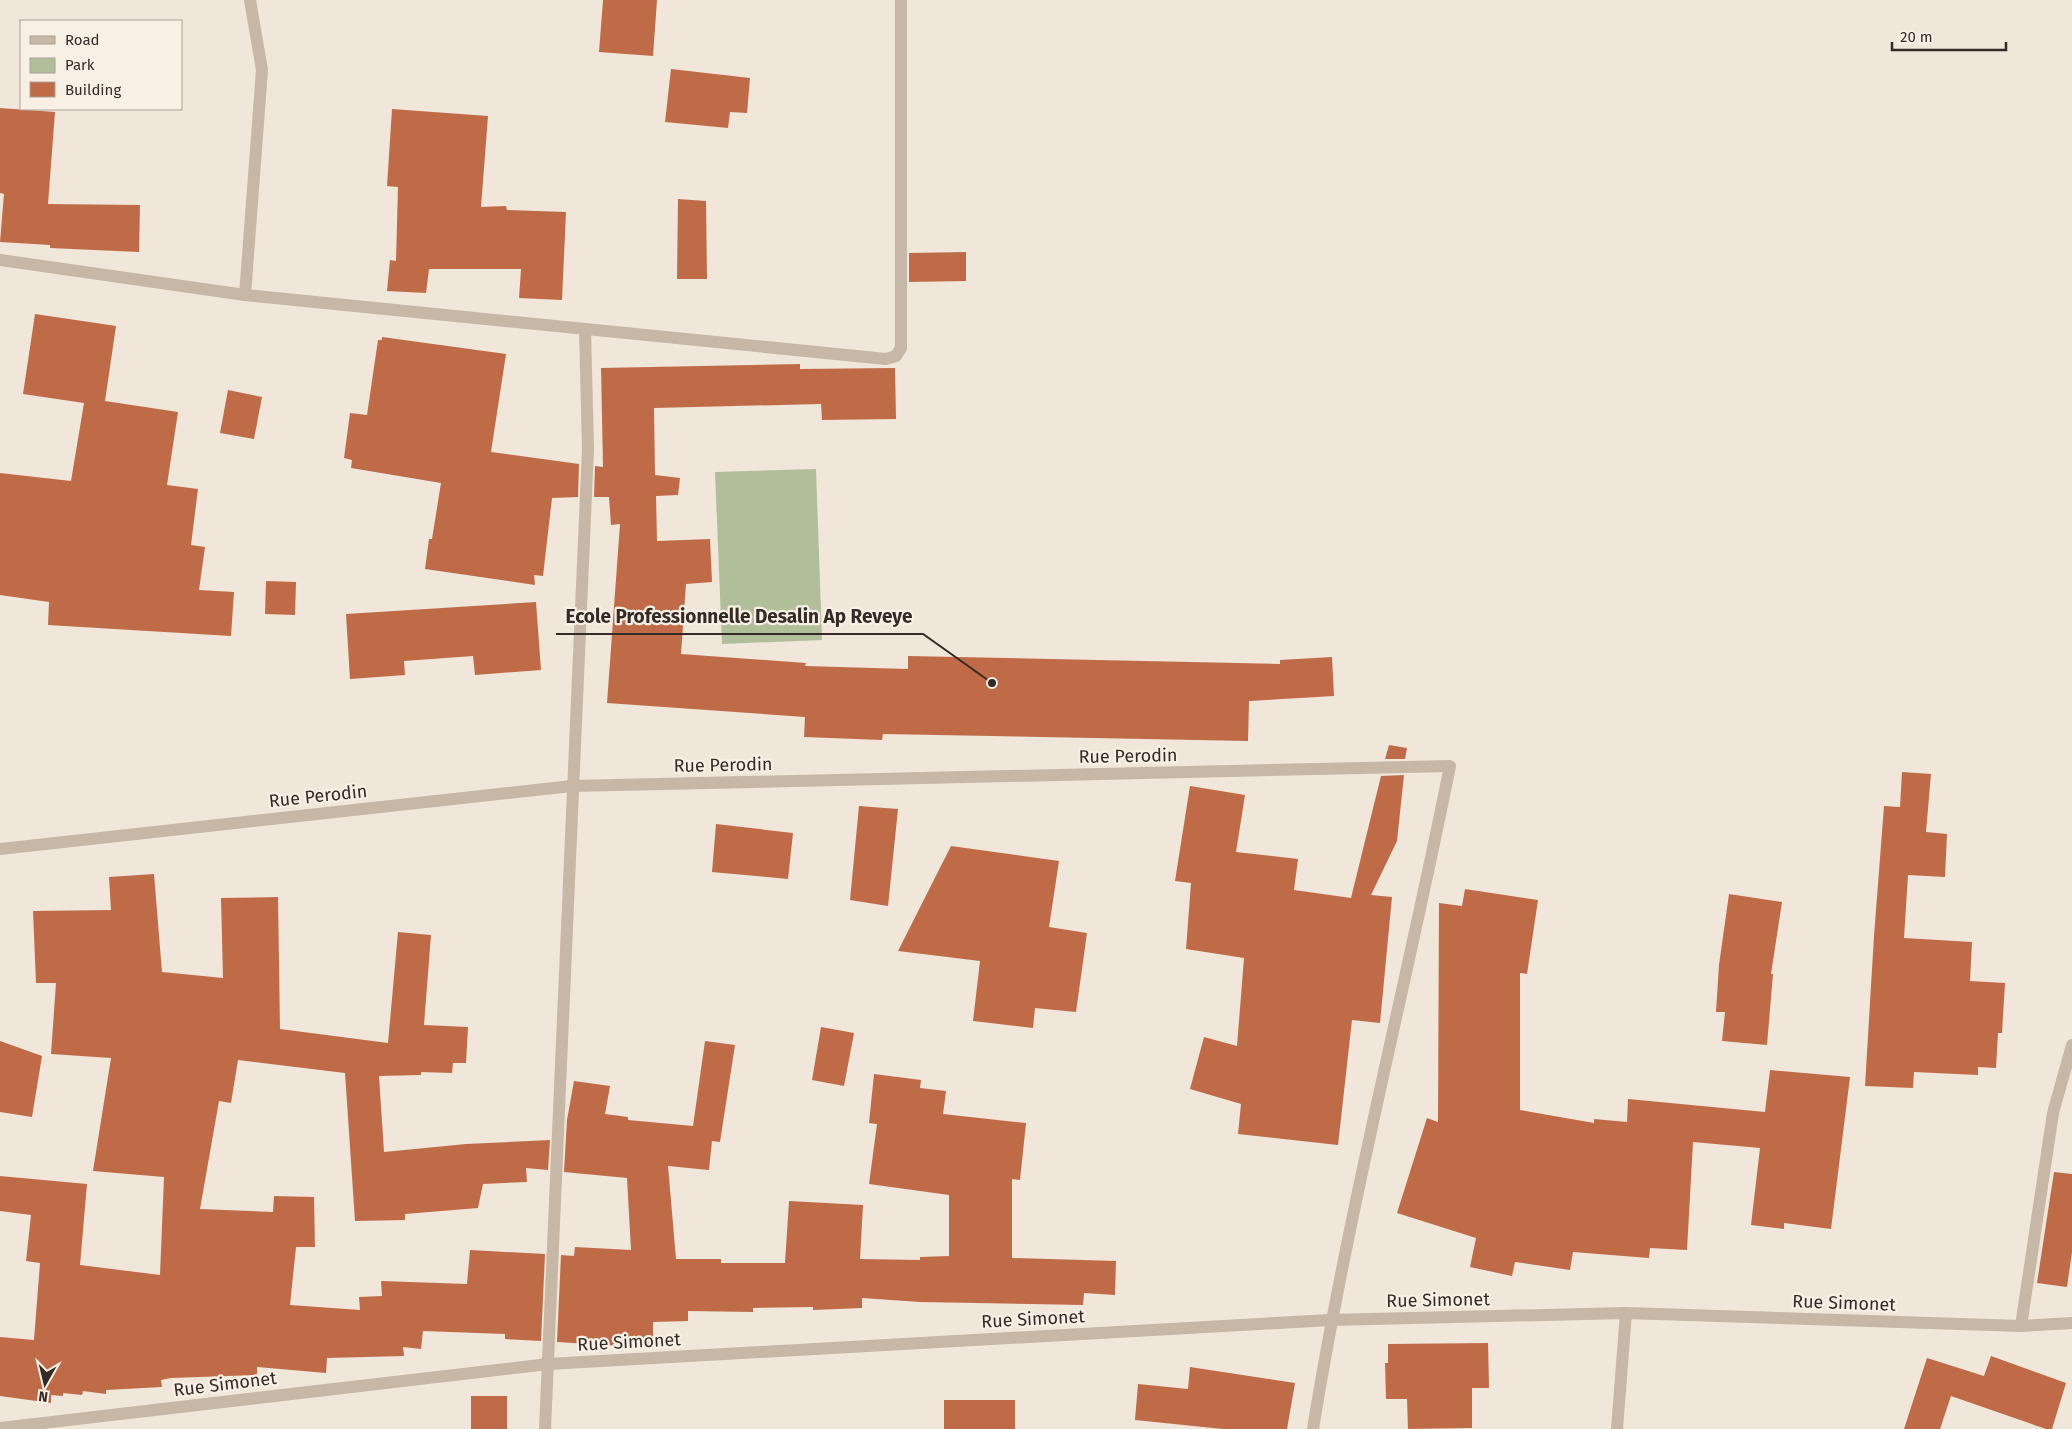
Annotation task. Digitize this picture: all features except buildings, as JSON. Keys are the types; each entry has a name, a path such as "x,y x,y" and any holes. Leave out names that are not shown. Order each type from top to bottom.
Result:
{"street":[{"path":"245,295 262,70 250,0"},
{"path":"0,260 245,295 886,359 896,356 901,348 903,96 901,0"},
{"path":"545,1429 588,449 585,330"},
{"name":"Rue Perodin","path":"0,848 572,786 1450,766 1421,909 1330,1320"},
{"path":"2021,1326 2053,1112 2072,1045"},
{"path":"1617,1429 1626,1313"},
{"name":"Rue Simonet","path":"0,1428 548,1364 1330,1320 1626,1313 2021,1326 2072,1323"},
{"path":"1313,1429 1330,1320"}],"green space":[{"path":"816,469 822,640 722,644 715,472"}],"place":[{"name":"Ecole Professionnelle Desalin Ap Reveye","path":"992,683"}]}
